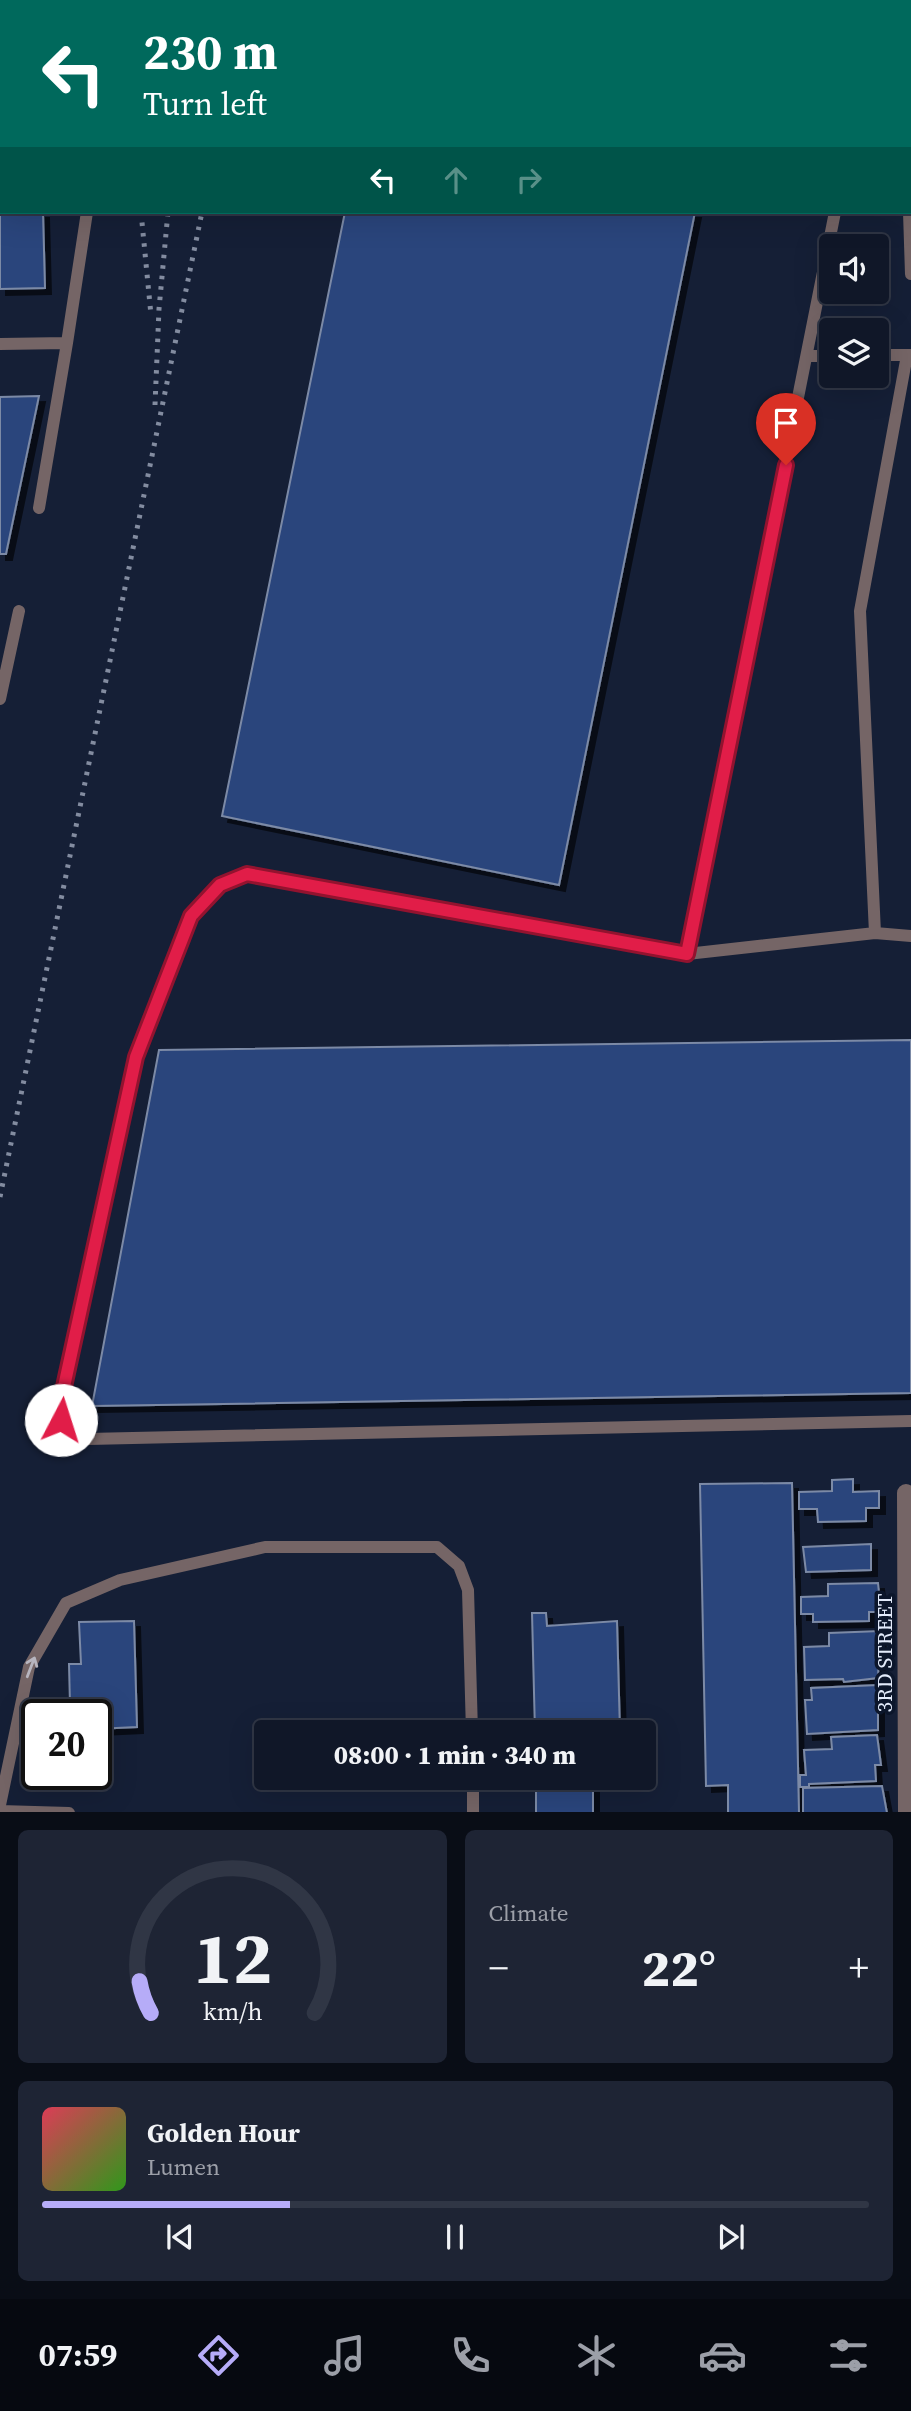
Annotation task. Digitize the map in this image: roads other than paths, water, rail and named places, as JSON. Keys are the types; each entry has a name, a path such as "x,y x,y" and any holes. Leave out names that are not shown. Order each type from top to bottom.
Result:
{"street":[{"name":"3RD STREET","path":"906,1493 907,1812"}],"lane":[{"path":"39,508 87,214"},
{"path":"687,954 835,214"},
{"path":"909,214 911,274"},
{"path":"0,344 67,343"},
{"path":"875,933 860,611 909,355 889,355"},
{"path":"808,356 819,356"},
{"path":"0,699 19,611"},
{"path":"911,936 875,933 687,954 247,874 220,885 191,916 136,1057 60,1405 61,1420 71,1433 88,1438 911,1421"},
{"path":"0,1805 29,1667 66,1603 120,1580 265,1547 437,1547 459,1566 468,1590 471,1720"},
{"path":"472,1790 473,1812"},
{"path":"0,1811 69,1812"}],"railway":[{"path":"141,214 151,315"},
{"path":"155,405 159,309 168,214"},
{"path":"0,1197 202,214"}]}
